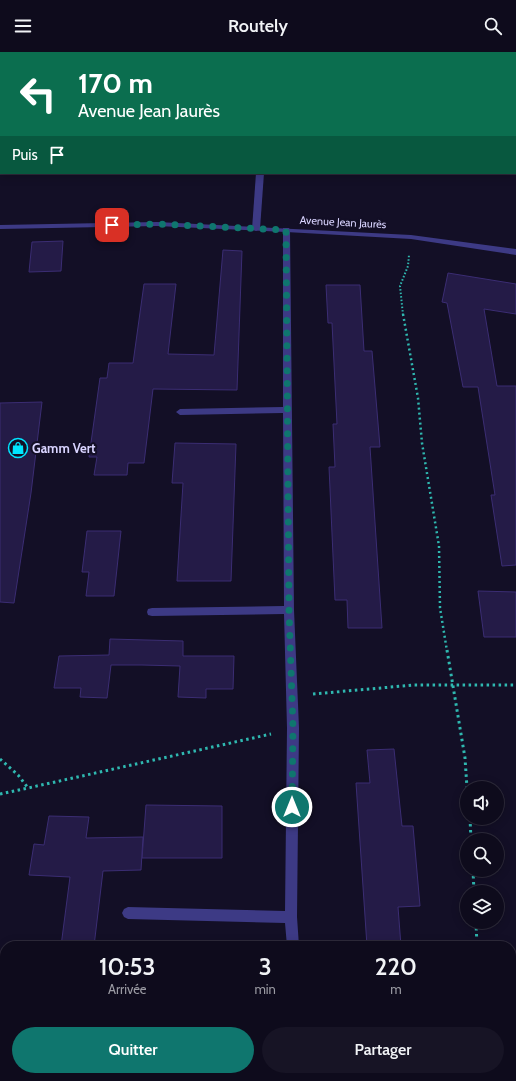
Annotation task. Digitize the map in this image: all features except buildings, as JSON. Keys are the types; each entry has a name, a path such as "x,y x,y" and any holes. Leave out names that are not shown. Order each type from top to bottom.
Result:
{"street":[{"path":"256,229 260,174"},
{"name":"Avenue Jean Jaurès","path":"0,226 157,224 286,230 411,237 516,252"},
{"path":"286,230 289,610 293,728 291,917 293,941"},
{"path":"180,412 288,410"},
{"path":"152,612 289,610"},
{"path":"128,913 291,917"}],"path":[{"path":"411,237 408,266 400,286 404,327 418,398 422,443 434,509 439,546 440,608 451,685 465,758 467,781"},
{"path":"291,695 414,685 516,685"},
{"path":"0,794 204,750 293,728"},
{"path":"0,759 18,775 28,788"},
{"path":"476,929 477,941"}],"place":[{"name":"Gamm Vert","path":"18,448"}],"route":[{"path":"112,225 157,224 286,230 289,610 293,728 292,807"}]}
